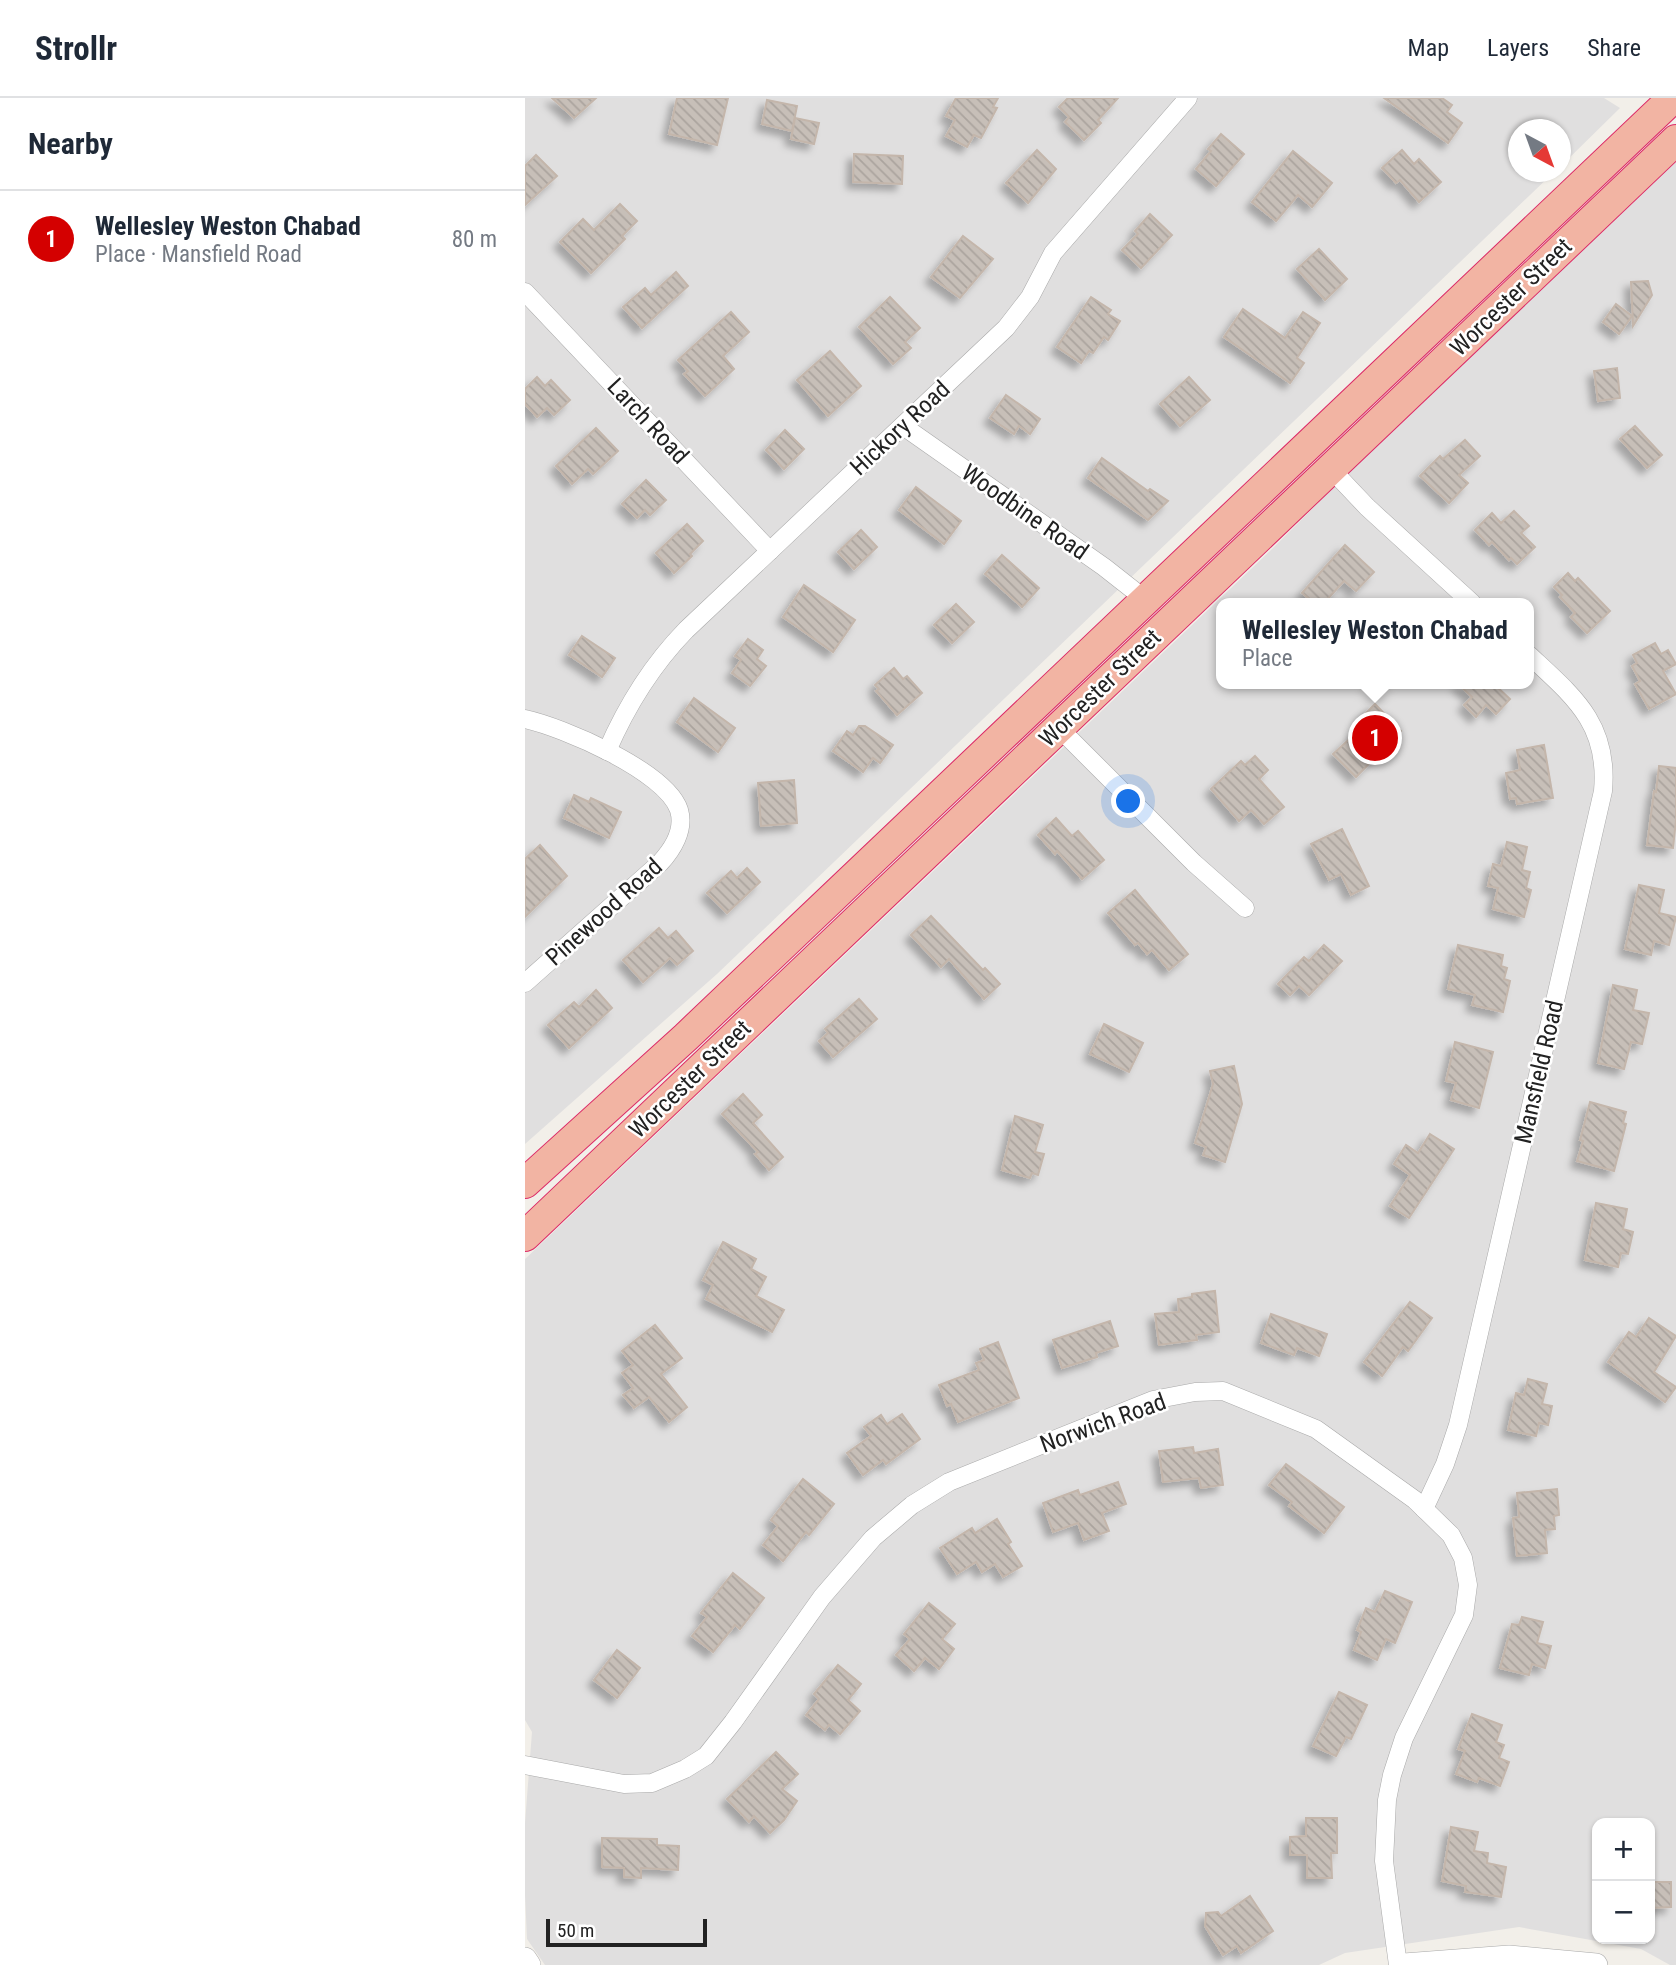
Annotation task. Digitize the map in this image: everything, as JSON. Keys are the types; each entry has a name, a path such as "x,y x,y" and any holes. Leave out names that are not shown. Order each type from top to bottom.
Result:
{"highway":[{"name":"Worcester Street","path":"525,1183 686,1037 1674,98"},
{"name":"Worcester Street","path":"525,1236 1676,140"}],"street":[{"name":"Hickory Road","path":"607,751 629,704 654,665 686,630 1014,319 1030,297 1053,253 1188,98"},
{"name":"Larch Road","path":"525,292 770,551"},
{"name":"Woodbine Road","path":"903,425 1104,567 1146,600"},
{"path":"1331,469 1367,507 1467,598"},
{"name":"Mansfield Road","path":"1424,1508 1445,1464 1458,1425 1603,792 1602,749 1592,720 1572,695 1534,660"},
{"name":"Pinewood Road","path":"525,719 560,730 607,751 644,773 671,797 678,810 678,834 671,850 660,863 525,984"},
{"path":"1059,728 1193,863 1245,908"},
{"name":"Norwich Road","path":"525,1765 624,1784 652,1783 685,1769 706,1755 733,1722 822,1597 873,1538 912,1505 949,1482 1153,1400 1195,1392 1223,1391 1316,1429 1424,1508 1451,1535 1461,1550 1468,1595 1460,1625 1404,1738 1389,1788 1383,1849 1401,1965"},
{"path":"1401,1965 1509,1956 1597,1965"},
{"path":"525,1959 529,1965"}],"shaded area":[{"path":"525,98 1604,98 1620,108 1571,156 1571,119 1508,119 1508,182 1544,182 717,974 525,1144"},
{"path":"1676,147 1676,1965 1670,1965 1641,1949 1613,1944 1655,1944 1655,1818 1592,1818 1592,1940 1519,1927 1345,1953 1319,1965 545,1965 527,1939 525,1895 525,1823 532,1732 525,1720 525,1259 1216,602 1216,689 1534,689 1534,598 1220,598"}],"building":[{"path":"552,98 596,98 574,118"},
{"path":"677,98 728,98 717,145 669,134"},
{"path":"956,98 998,98 993,107 997,108 981,138 974,135 967,147 946,136 955,120 946,116"},
{"path":"1068,98 1118,98 1098,120 1101,123 1084,140 1065,122 1069,117 1059,107"},
{"path":"1384,98 1442,98 1452,105 1447,112 1462,123 1448,143"},
{"path":"767,100 797,106 792,131 762,124"},
{"path":"795,118 819,123 814,144 791,139"},
{"path":"1221,134 1244,154 1216,186 1196,169"},
{"path":"1037,150 1056,169 1028,203 1006,183"},
{"path":"1402,150 1414,164 1419,159 1441,182 1419,202 1400,180 1396,183 1382,168"},
{"path":"1293,151 1332,183 1312,207 1298,195 1276,221 1252,202"},
{"path":"854,154 903,156 902,184 853,182"},
{"path":"536,155 557,176 525,205 525,166"},
{"path":"620,204 637,221 622,236 625,239 591,273 560,242 583,219 594,230"},
{"path":"1150,214 1172,235 1141,268 1122,250 1138,234 1135,231"},
{"path":"963,236 993,259 960,298 931,277"},
{"path":"1319,249 1347,279 1325,300 1297,269"},
{"path":"676,272 688,286 642,328 623,307 645,288 651,295"},
{"path":"1648,281 1652,295 1633,326 1631,282"},
{"path":"890,297 920,328 905,342 911,348 893,364 859,327"},
{"path":"1091,297 1111,310 1108,314 1120,321 1108,340 1104,337 1093,353 1089,351 1081,363 1057,347"},
{"path":"1616,304 1632,316 1619,334 1603,322"},
{"path":"1243,309 1285,338 1303,312 1320,323 1297,358 1304,363 1290,383 1224,337"},
{"path":"731,312 749,332 723,356 734,369 705,396 684,374 688,371 678,360"},
{"path":"830,351 861,386 828,416 797,380"},
{"path":"1617,368 1620,398 1598,401 1594,371"},
{"path":"537,377 545,386 551,380 570,400 554,415 547,408 537,417 525,404 525,389"},
{"path":"1189,377 1210,400 1180,426 1160,404"},
{"path":"1006,395 1040,419 1030,434 1019,426 1014,434 990,418"},
{"path":"1635,426 1662,455 1647,468 1620,439"},
{"path":"596,428 618,451 593,474 588,469 572,484 556,466"},
{"path":"785,430 804,449 784,469 766,450"},
{"path":"1465,440 1480,456 1459,475 1468,483 1449,503 1420,476 1440,456 1443,459"},
{"path":"1102,458 1148,491 1150,489 1168,501 1148,520 1088,478"},
{"path":"646,480 666,500 650,515 645,510 637,518 622,504"},
{"path":"916,487 961,521 944,544 899,510"},
{"path":"1514,511 1529,526 1521,533 1535,547 1517,564 1511,558 1509,560 1492,542 1489,545 1475,530 1492,513 1501,523"},
{"path":"687,524 703,541 674,573 656,553"},
{"path":"861,530 877,547 854,569 838,552"},
{"path":"1345,545 1374,572 1356,591 1344,581 1329,598 1308,598 1302,593"},
{"path":"1002,555 1039,588 1022,607 985,574"},
{"path":"1568,573 1575,581 1578,578 1610,611 1587,633 1571,617 1575,613 1554,587"},
{"path":"804,585 855,620 833,652 783,617"},
{"path":"956,604 974,622 952,643 934,625"},
{"path":"582,636 615,658 602,677 569,655"},
{"path":"748,639 763,650 757,659 766,666 750,686 732,673 741,660 735,656"},
{"path":"1655,643 1661,654 1668,650 1676,664 1663,671 1676,694 1649,709 1635,684 1640,681 1632,666 1637,663 1633,655"},
{"path":"894,668 903,679 907,676 922,693 897,715 876,691 879,689 875,685"},
{"path":"1463,689 1499,689 1510,699 1496,714 1486,705 1476,717 1464,705 1472,697"},
{"path":"694,698 735,728 718,752 677,722"},
{"path":"1375,704 1401,731 1356,777 1333,754 1367,723 1362,717"},
{"path":"859,726 865,726 893,745 880,763 873,758 863,772 833,751 847,731 853,735"},
{"path":"1544,745 1553,798 1517,804 1516,798 1510,799 1506,773 1520,770 1517,750"},
{"path":"1255,756 1268,770 1259,779 1284,807 1264,824 1251,810 1239,821 1211,789 1241,761 1245,765"},
{"path":"1659,766 1676,768 1673,848 1647,845"},
{"path":"794,780 797,823 761,826 758,783"},
{"path":"574,795 589,802 591,798 621,812 609,838 564,818"},
{"path":"1056,818 1072,836 1078,831 1104,860 1082,879 1057,851 1055,854 1038,835"},
{"path":"1342,829 1369,886 1351,895 1341,874 1329,880 1311,844"},
{"path":"1507,842 1527,847 1522,870 1530,872 1526,888 1531,890 1524,917 1493,909 1498,888 1488,886 1493,864 1501,866"},
{"path":"540,845 567,876 525,917 525,859"},
{"path":"747,868 760,882 727,913 707,893 731,871 737,878"},
{"path":"1639,885 1664,890 1659,913 1676,917 1669,945 1654,941 1651,955 1625,949"},
{"path":"1135,890 1188,954 1169,970 1152,950 1147,954 1138,943 1135,945 1108,913"},
{"path":"931,916 1000,984 984,999 949,959 941,967 911,935"},
{"path":"659,928 668,938 676,931 693,951 677,965 670,958 643,982 623,960"},
{"path":"1324,945 1342,961 1309,995 1299,986 1290,995 1278,984 1304,957 1309,961"},
{"path":"1458,945 1503,955 1501,966 1507,968 1504,979 1510,981 1503,1012 1472,1005 1475,995 1448,989"},
{"path":"1613,985 1637,990 1633,1010 1649,1013 1642,1044 1631,1042 1624,1069 1598,1063"},
{"path":"596,990 612,1008 569,1048 548,1025 574,1002 579,1007"},
{"path":"859,999 877,1019 833,1057 819,1041 828,1033 825,1029"},
{"path":"1104,1024 1143,1043 1129,1072 1090,1054"},
{"path":"1455,1042 1493,1052 1479,1108 1451,1100 1456,1083 1446,1081"},
{"path":"1234,1066 1242,1104 1225,1162 1203,1155 1206,1147 1195,1143 1213,1084 1210,1071"},
{"path":"743,1094 762,1115 753,1123 783,1157 769,1170 755,1154 758,1152 722,1114"},
{"path":"1590,1102 1626,1112 1623,1123 1626,1124 1614,1171 1577,1161"},
{"path":"1015,1116 1043,1125 1035,1152 1044,1154 1038,1175 1032,1173 1030,1178 1002,1170"},
{"path":"1430,1134 1454,1149 1409,1218 1390,1206 1410,1175 1394,1164 1406,1145 1418,1153"},
{"path":"1596,1203 1627,1209 1623,1229 1633,1232 1628,1254 1621,1253 1618,1267 1585,1260"},
{"path":"723,1242 756,1259 751,1269 766,1277 756,1296 784,1310 772,1332 706,1299 713,1285 703,1280"},
{"path":"1215,1291 1219,1332 1196,1335 1197,1340 1159,1345 1155,1314 1179,1312 1178,1299"},
{"path":"1410,1302 1432,1318 1408,1351 1403,1347 1382,1376 1364,1362"},
{"path":"1271,1314 1327,1334 1319,1356 1297,1348 1294,1355 1261,1343"},
{"path":"1649,1318 1676,1336 1654,1372 1676,1387 1665,1402 1608,1362 1629,1332 1636,1337"},
{"path":"1110,1321 1118,1346 1096,1353 1097,1357 1062,1368 1053,1340"},
{"path":"655,1325 682,1358 661,1374 687,1407 669,1422 649,1397 634,1408 623,1395 633,1388 622,1373 633,1365 622,1351"},
{"path":"998,1342 1019,1398 958,1422 951,1404 947,1406 939,1385 979,1370 976,1363 984,1360 980,1349"},
{"path":"1528,1379 1547,1384 1542,1404 1552,1406 1548,1425 1539,1423 1536,1436 1508,1430 1516,1393 1524,1395"},
{"path":"902,1414 920,1439 886,1464 883,1460 863,1475 847,1453 871,1436 864,1427 881,1415 887,1424"},
{"path":"1193,1447 1194,1453 1218,1449 1223,1485 1201,1488 1199,1478 1163,1482 1159,1451"},
{"path":"1286,1464 1344,1507 1324,1533 1289,1506 1292,1502 1269,1485"},
{"path":"803,1479 834,1504 809,1535 806,1532 783,1561 763,1545 778,1526 771,1520"},
{"path":"1118,1482 1126,1504 1102,1513 1109,1531 1084,1540 1078,1523 1053,1532 1043,1503 1078,1490 1080,1495"},
{"path":"1557,1489 1559,1515 1554,1516 1555,1529 1545,1530 1547,1553 1517,1556 1513,1518 1519,1517 1517,1493"},
{"path":"997,1519 1022,1566 1003,1577 995,1564 982,1572 976,1562 957,1574 940,1548 972,1528 975,1533"},
{"path":"733,1573 764,1598 740,1629 735,1625 713,1652 692,1636 707,1617 701,1613"},
{"path":"1385,1591 1412,1602 1395,1643 1386,1639 1377,1660 1354,1650 1361,1632 1357,1630 1366,1608 1375,1612"},
{"path":"929,1603 955,1624 942,1639 954,1649 939,1669 925,1658 914,1671 896,1655 910,1639 904,1634"},
{"path":"1522,1617 1543,1622 1537,1643 1551,1646 1545,1668 1532,1664 1529,1675 1500,1668 1512,1624 1519,1625"},
{"path":"617,1650 640,1668 617,1698 594,1680"},
{"path":"838,1665 861,1684 848,1700 860,1711 840,1734 829,1725 825,1730 806,1715 819,1699 814,1694"},
{"path":"1339,1692 1367,1705 1351,1739 1346,1737 1336,1756 1313,1746"},
{"path":"1472,1714 1502,1725 1496,1742 1504,1745 1499,1758 1509,1762 1500,1786 1479,1778 1477,1782 1456,1774 1465,1751 1458,1749"},
{"path":"776,1752 798,1774 782,1789 797,1801 784,1820 770,1833 754,1816 749,1822 727,1799"},
{"path":"1306,1818 1337,1818 1337,1853 1331,1853 1332,1878 1307,1878 1307,1855 1290,1855 1290,1837 1306,1836"},
{"path":"1451,1827 1478,1832 1474,1851 1488,1853 1487,1863 1506,1867 1501,1897 1465,1892 1466,1886 1442,1881"},
{"path":"602,1838 657,1839 657,1845 679,1846 678,1870 641,1868 641,1878 624,1877 624,1868 602,1867"},
{"path":"1655,1882 1671,1882 1671,1907 1655,1908"},
{"path":"1250,1896 1273,1931 1241,1953 1237,1946 1223,1955 1205,1926 1206,1913 1218,1912 1221,1916"}],"place":[{"name":"Wellesley Weston Chabad","path":"1375,738"}]}
